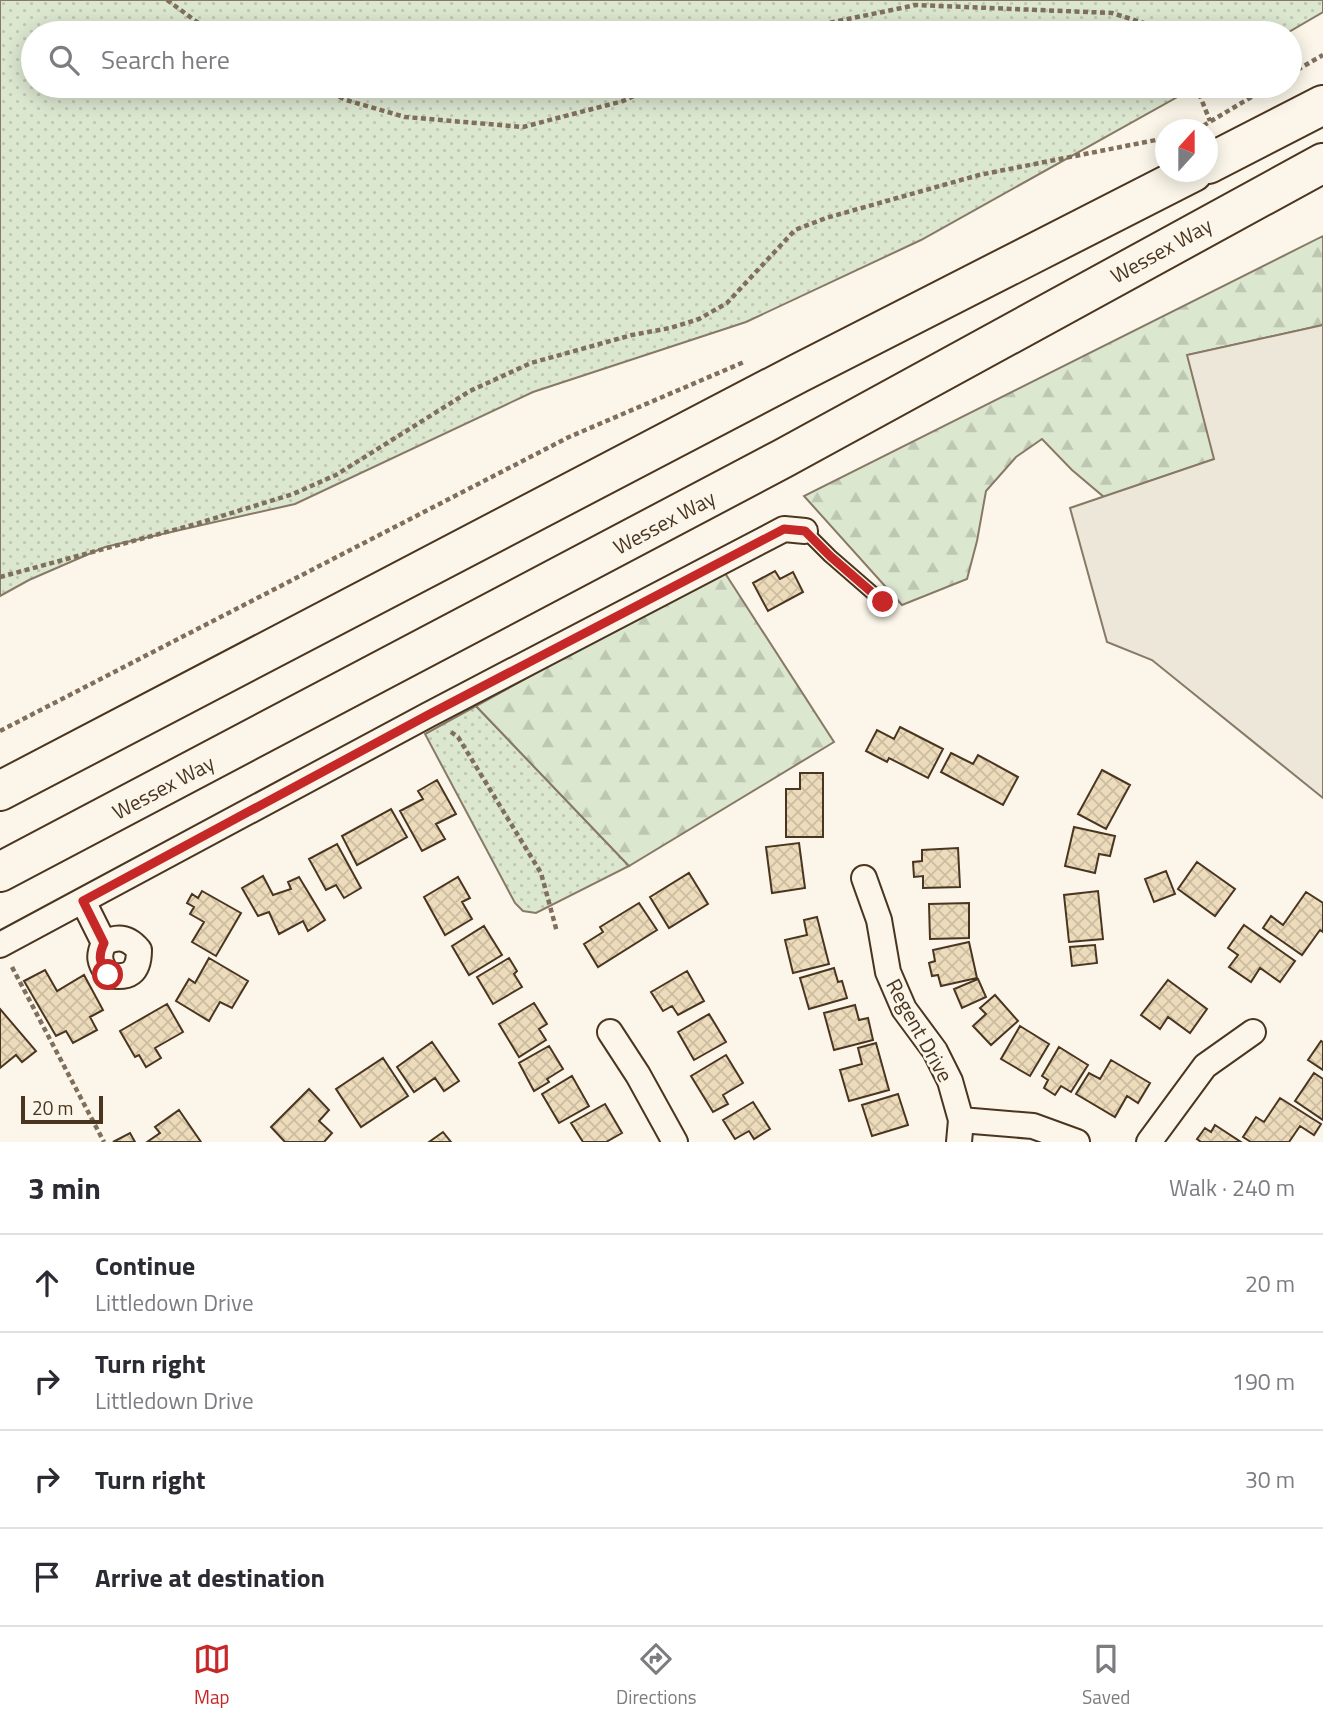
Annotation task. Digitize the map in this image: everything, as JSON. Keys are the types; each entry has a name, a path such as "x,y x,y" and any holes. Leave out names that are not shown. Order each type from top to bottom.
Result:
{"highway":[{"path":"1218,159 1323,105"},
{"name":"Wessex Way","path":"0,872 782,459 1323,163"},
{"path":"1266,192 1323,170"},
{"path":"0,791 799,373 1173,182"}],"street":[{"path":"0,945 428,715 784,529 805,531"},
{"name":"Regent Drive","path":"864,878 879,920 888,972 904,1009 935,1051 950,1081 960,1131"},
{"path":"83,901 104,943"},
{"path":"610,1032 638,1075 675,1142"},
{"path":"1149,1142 1205,1066 1253,1032"},
{"path":"960,1131 1032,1126 1077,1142"}],"lane":[{"path":"805,531 883,602"}],"path":[{"path":"167,0 196,21"},
{"path":"838,21 916,5 1112,13 1138,21"},
{"path":"1302,67 1323,55"},
{"path":"342,98 405,117 523,127 629,98"},
{"path":"1201,98 1209,119"},
{"path":"1213,119 1249,98"},
{"path":"0,577 196,524 293,494 336,475 470,391 531,363 699,319 727,303 795,230 826,218 979,175 1155,140"},
{"path":"0,731 569,437 756,357"},
{"path":"428,715 458,737 541,873 557,932"},
{"path":"0,945 104,1142"}],"green space":[{"path":"0,0 1323,0 1323,12 1302,24 1302,21 21,21 21,98 1175,98 921,240 746,322 533,392 295,504 105,547 29,580 0,596"},
{"path":"1323,236 1323,325 1188,355 1215,459 1104,497 1072,470 1042,439 1016,457 986,491 967,579 902,605 804,496"},
{"path":"723,570 834,742 629,866 476,706"},
{"path":"476,706 629,866 536,913 523,911 515,903 425,734"}],"shaded area":[{"path":"1323,325 1323,798 1152,660 1107,642 1070,508 1214,459 1187,355"}],"building":[{"path":"775,571 780,579 793,572 803,592 768,611 753,583"},
{"path":"900,727 943,749 928,778 889,758 887,762 866,751 877,730 894,739"},
{"path":"951,753 973,764 978,755 1018,777 1003,805 941,772"},
{"path":"1102,770 1130,785 1106,829 1078,814"},
{"path":"800,773 823,773 823,837 786,837 786,789 800,789"},
{"path":"437,780 456,814 436,824 445,839 422,851 400,811 423,799 418,791"},
{"path":"391,809 407,837 357,865 342,836"},
{"path":"1074,827 1115,836 1110,856 1099,854 1095,873 1065,866"},
{"path":"799,843 805,888 772,893 766,847"},
{"path":"337,844 361,888 344,898 336,885 326,890 309,859"},
{"path":"958,848 960,887 923,888 923,876 914,877 913,862 922,861 922,850"},
{"path":"1197,862 1235,889 1215,916 1178,889"},
{"path":"1166,871 1175,894 1154,902 1145,879"},
{"path":"689,873 708,904 669,928 650,897"},
{"path":"263,876 273,895 291,889 288,882 299,877 325,920 308,931 303,921 279,934 269,912 258,916 242,888"},
{"path":"458,877 470,898 462,902 472,919 445,935 424,897"},
{"path":"202,891 241,913 216,956 192,942 204,922 190,914 194,907 187,903 192,894 198,898"},
{"path":"1098,891 1103,939 1069,942 1064,895"},
{"path":"1306,892 1323,903 1323,932 1320,930 1302,955 1263,928 1271,916 1283,925"},
{"path":"639,903 657,930 598,967 584,944 603,932 600,927"},
{"path":"969,903 969,938 930,939 929,904"},
{"path":"817,917 829,964 793,973 785,940 807,935 804,920"},
{"path":"1244,925 1295,961 1280,982 1260,968 1251,982 1229,967 1238,955 1228,948"},
{"path":"484,926 502,955 469,975 452,946"},
{"path":"969,942 977,978 941,986 938,975 932,976 929,963 935,961 933,950"},
{"path":"1095,945 1097,963 1072,966 1070,947"},
{"path":"209,958 248,981 232,1008 220,1002 209,1021 176,1001 189,979 195,983"},
{"path":"509,958 522,987 493,1004 477,977"},
{"path":"834,968 838,982 842,981 847,998 809,1009 800,978"},
{"path":"45,970 57,991 84,975 103,1010 90,1017 97,1030 73,1043 66,1031 56,1036 24,981"},
{"path":"687,971 704,1001 678,1015 672,1006 663,1011 651,992"},
{"path":"978,979 986,997 962,1008 954,989"},
{"path":"1168,980 1207,1009 1190,1033 1168,1017 1160,1029 1141,1015"},
{"path":"995,995 1018,1021 991,1045 973,1026 986,1014 980,1008"},
{"path":"534,1003 547,1024 539,1029 546,1040 519,1057 499,1024"},
{"path":"167,1004 183,1032 155,1048 161,1058 146,1067 139,1055 135,1057 120,1031"},
{"path":"855,1005 859,1020 868,1018 873,1040 834,1050 824,1013"},
{"path":"0,1009 36,1051 22,1062 16,1055 0,1068"},
{"path":"709,1014 726,1042 694,1060 678,1032"},
{"path":"1020,1026 1049,1044 1030,1076 1001,1059"},
{"path":"1321,1041 1323,1042 1323,1070 1308,1060"},
{"path":"432,1042 459,1081 444,1091 435,1078 414,1092 397,1067"},
{"path":"876,1043 889,1090 849,1101 840,1070 862,1064 858,1048"},
{"path":"549,1046 563,1069 534,1091 519,1063"},
{"path":"1059,1047 1088,1065 1071,1092 1061,1086 1055,1095 1044,1088 1048,1080 1042,1076"},
{"path":"726,1055 743,1083 723,1095 728,1104 713,1112 691,1076"},
{"path":"383,1058 408,1096 361,1127 336,1089"},
{"path":"1111,1060 1150,1083 1138,1103 1127,1096 1115,1117 1076,1094 1089,1073 1100,1079"},
{"path":"1314,1073 1323,1079 1323,1120 1295,1101"},
{"path":"572,1076 589,1106 559,1123 542,1094"},
{"path":"309,1089 329,1110 319,1121 332,1133 324,1142 285,1142 271,1127"},
{"path":"898,1094 908,1125 872,1136 862,1105"},
{"path":"1280,1098 1321,1124 1314,1135 1300,1126 1289,1142 1251,1142 1243,1137 1256,1117 1264,1122"},
{"path":"753,1102 770,1129 754,1139 749,1131 735,1139 723,1120"},
{"path":"605,1104 622,1133 606,1142 583,1142 571,1123"},
{"path":"179,1110 201,1142 147,1142 160,1133 155,1127"},
{"path":"1215,1125 1241,1142 1201,1142 1197,1139 1205,1128 1211,1132"},
{"path":"443,1132 451,1142 429,1142"},
{"path":"130,1133 135,1142 113,1142"}],"route":[{"path":"108,975 99,956 104,943 83,901 428,715 784,529 805,531 883,602"}]}
